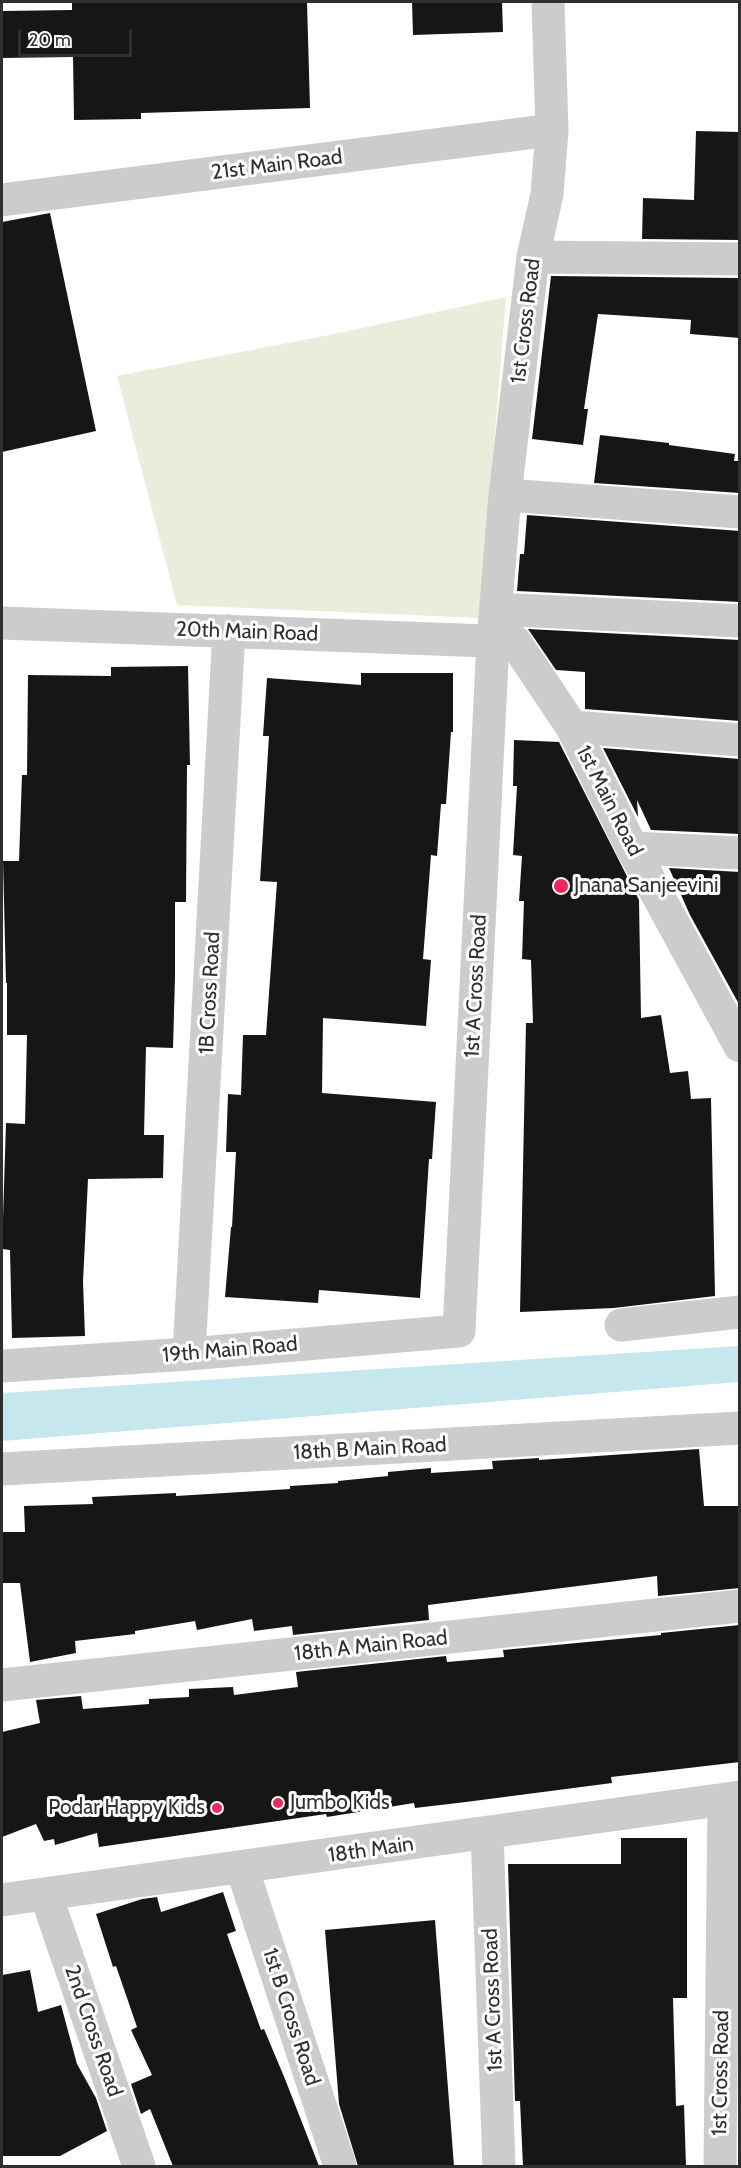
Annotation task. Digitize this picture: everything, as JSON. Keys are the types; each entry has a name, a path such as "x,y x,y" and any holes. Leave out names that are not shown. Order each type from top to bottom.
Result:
{"street":[{"name":"1st Cross Road","path":"493,641 505,495 533,257 547,195 552,130 548,2"},
{"name":"21st Main Road","path":"2,200 552,130"},
{"path":"533,257 740,259"},
{"path":"505,495 740,512"},
{"path":"496,609 740,621"},
{"name":"20th Main Road","path":"2,623 493,641"},
{"name":"1B Cross Road","path":"189,1354 229,631"},
{"name":"1st Main Road","path":"493,641 515,642 572,727 632,848 740,1046"},
{"name":"1st A Cross Road","path":"459,1331 493,641"},
{"path":"572,727 740,740"},
{"path":"632,848 740,854"},
{"path":"621,1325 740,1312"},
{"name":"19th Main Road","path":"2,1366 189,1354 459,1331"},
{"name":"18th B Main Road","path":"2,1469 740,1428"},
{"name":"18th A Main Road","path":"2,1685 740,1606"},
{"name":"1st Cross Road","path":"720,2166 732,1798"},
{"name":"18th Main","path":"2,1900 732,1798"},
{"name":"1st A Cross Road","path":"487,1833 499,2166"},
{"name":"1st B Cross Road","path":"242,1868 340,2166"},
{"name":"2nd Cross Road","path":"46,1895 139,2166"}],"green space":[{"path":"506,297 480,618 177,605 117,376 339,333"}],"water":[{"path":"739,1346 739,1382 2,1441 2,1393"}],"building":[{"path":"72,2 307,2 310,108 141,113 141,119 74,120 73,57 2,58 2,11 72,10"},
{"path":"412,2 502,2 503,32 413,35"},
{"path":"696,131 740,132 740,240 642,239 643,198 694,200"},
{"path":"50,213 96,431 2,452 2,222"},
{"path":"551,276 740,278 740,338 690,334 691,320 598,314 584,409 588,409 583,445 532,439"},
{"path":"600,435 735,454 734,461 740,461 740,493 594,483"},
{"path":"527,515 740,531 740,602 517,591 520,554 524,554"},
{"path":"528,629 740,640 740,721 585,709 585,672 556,670"},
{"path":"188,666 190,765 187,765 186,902 175,902 173,1048 146,1047 144,1135 164,1135 163,1178 88,1179 83,1282 85,1336 12,1338 10,1250 2,1249 6,1123 25,1124 27,1035 7,1035 3,861 19,861 22,775 27,775 28,675 111,676 111,667"},
{"path":"361,673 453,673 453,732 451,732 446,804 441,804 437,856 431,855 423,959 431,960 426,1026 323,1018 322,1093 436,1102 432,1159 429,1159 420,1298 319,1290 318,1303 225,1297 236,1152 226,1152 228,1094 241,1095 243,1035 266,1035 277,882 260,881 269,736 263,736 267,678 361,685"},
{"name":"Jnana Sanjeevini","path":"514,740 559,742 639,900 641,1018 661,1015 670,1073 688,1071 691,1099 711,1098 715,1296 614,1308 520,1312 526,1023 533,1023 531,960 522,959 524,901 519,901 522,856 513,855 517,786 513,786"},
{"path":"603,748 740,759 740,834 651,830 637,800 638,817"},
{"path":"669,868 740,872 740,1006 690,915"},
{"path":"699,1449 704,1506 740,1506 740,1588 658,1596 657,1576 428,1605 429,1620 293,1635 292,1626 254,1631 252,1619 197,1630 195,1621 135,1631 135,1634 75,1641 76,1653 30,1662 20,1583 2,1583 2,1532 25,1532 24,1506 93,1504 92,1497 176,1493 176,1496 290,1489 290,1486 338,1483 338,1481 388,1476 388,1472 431,1468 431,1473 493,1469 492,1461"},
{"path":"740,1625 740,1762 611,1777 612,1783 415,1808 414,1803 327,1817 326,1814 99,1847 97,1833 55,1845 54,1839 44,1841 36,1824 2,1837 2,1732 40,1723 36,1700 81,1696 83,1709 149,1704 149,1699 189,1697 189,1689 233,1687 234,1695 298,1687 296,1672 446,1656 447,1662 504,1657 503,1650"},
{"path":"621,1838 687,1838 687,1998 673,1998 676,2106 684,2105 686,2166 523,2166 520,2101 515,2101 508,1864 621,1864"},
{"path":"223,1892 236,1931 227,1934 261,2030 264,2029 319,2166 173,2166 150,2109 141,2114 131,2084 152,2075 131,2030 137,2027 116,1966 113,1967 96,1914 142,1899 157,1897 161,1912"},
{"path":"435,1920 454,2166 358,2166 339,2104 325,1930"},
{"path":"30,1970 38,2012 61,2005 77,2064 96,2098 107,2131 60,2156 2,2156 2,1975"}],"place":[{"name":"Jnana Sanjeevini","path":"561,886"},
{"name":"Jumbo Kids","path":"278,1803"},
{"name":"Podar Happy Kids","path":"217,1808"}]}
